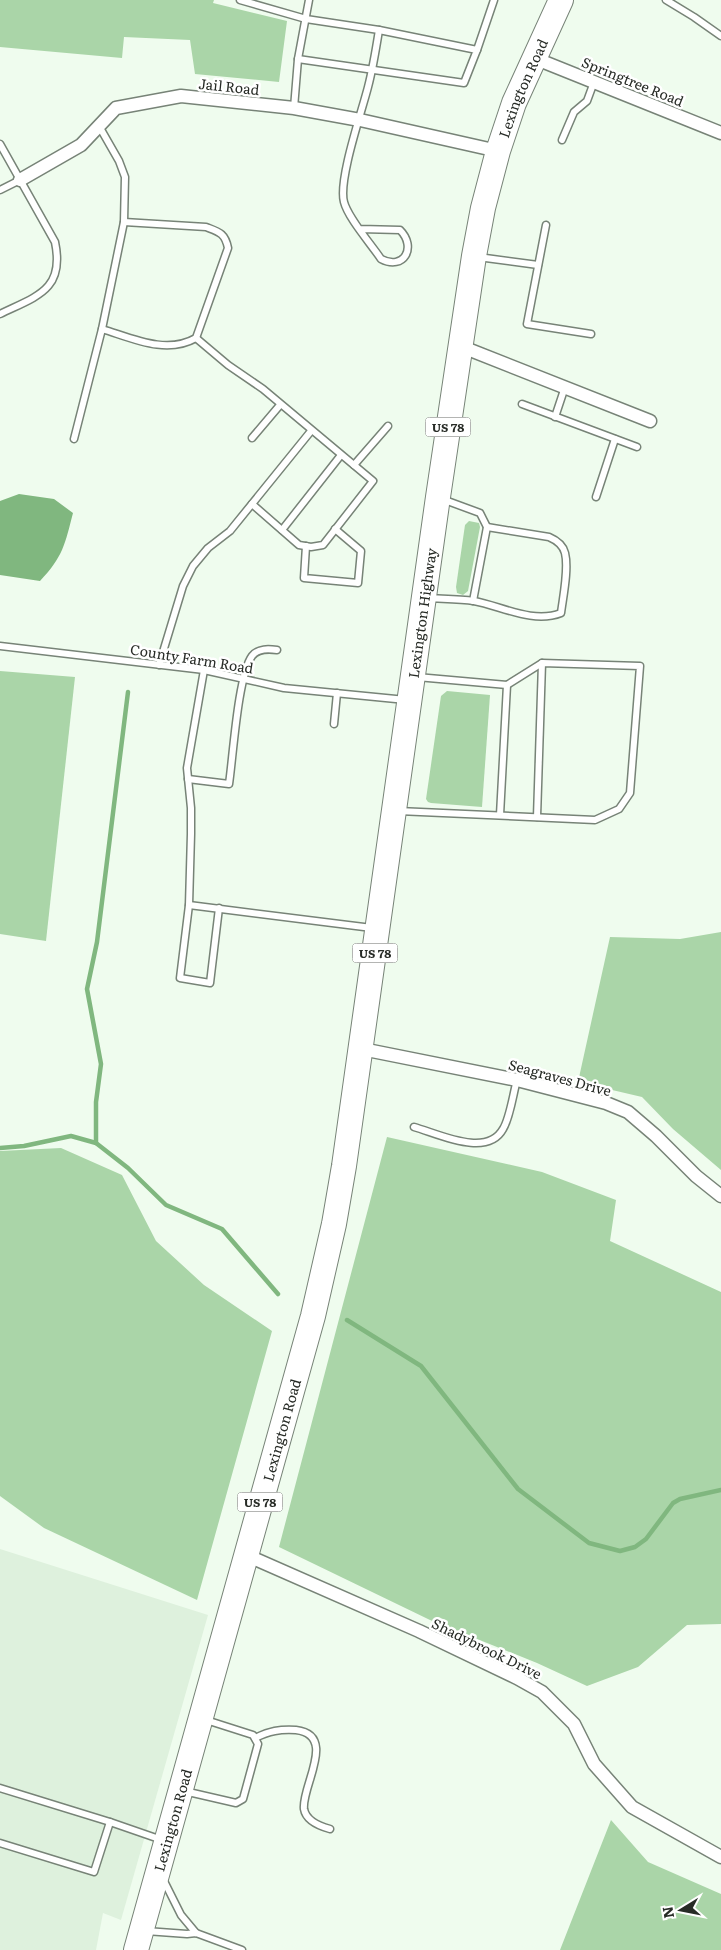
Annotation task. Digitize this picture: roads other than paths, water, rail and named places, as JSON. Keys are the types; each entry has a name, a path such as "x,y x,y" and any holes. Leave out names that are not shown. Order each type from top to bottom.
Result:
{"highway":[{"name":"Lexington Road","path":"490,178 514,103 561,0"},
{"name":"Lexington Highway","path":"362,1049 460,346 474,256 490,178"},
{"name":"Lexington Road","path":"139,1940 313,1316 334,1224 362,1049"}],"street":[{"name":"Springtree Road","path":"534,58 721,133"},
{"name":"Jail Road","path":"20,180 81,145 116,108 181,96 294,108 360,120 498,151"},
{"path":"460,346 650,421"},
{"name":"Seagraves Drive","path":"362,1049 517,1080 606,1103 628,1112 656,1136 696,1176 721,1196"},
{"name":"Shadybrook Drive","path":"246,1555 419,1631 542,1692 574,1724 594,1764 632,1807 721,1857"}],"lane":[{"path":"240,0 306,19 379,30 477,50"},
{"path":"294,108 298,59 309,0"},
{"path":"298,59 464,84 494,0"},
{"path":"666,0 721,36"},
{"path":"360,229 400,230 406,236 408,244 404,259 394,263 381,259 360,229 344,204 342,196 345,176 372,70 379,30"},
{"path":"562,140 574,112 587,101 594,82"},
{"path":"74,439 102,329 124,222 125,177 119,160 99,126"},
{"path":"0,144 55,242 59,259 56,274 48,288 0,314"},
{"path":"0,190 20,180"},
{"path":"102,329 161,346 185,344 196,338 228,248 226,238 206,227 124,222"},
{"path":"546,226 527,324 591,334"},
{"path":"474,256 538,265"},
{"path":"196,338 228,365 263,390 373,481 322,545 299,545 252,504"},
{"path":"555,417 565,387"},
{"path":"522,404 637,447"},
{"path":"252,438 280,405"},
{"path":"354,465 388,426"},
{"path":"158,665 182,586 192,566 208,548 230,531 311,431"},
{"path":"596,497 615,439"},
{"path":"282,530 341,455"},
{"path":"438,497 480,513 487,527 473,601"},
{"path":"424,597 473,601 522,614 552,616 561,613 565,582 565,553 558,541 549,537 487,527"},
{"path":"306,546 304,578 358,583 361,551 335,529"},
{"name":"County Farm Road","path":"0,646 204,670 243,677 284,688 410,700"},
{"path":"188,779 229,784 243,677 252,656 258,651 277,650"},
{"path":"394,811 595,820 619,809 630,793 640,666 542,663 507,685 413,676"},
{"path":"538,817 542,663"},
{"path":"204,670 186,768 191,825 189,904 180,978 210,982 219,908"},
{"path":"500,815 507,685"},
{"path":"334,724 337,693"},
{"path":"189,904 378,929"},
{"path":"414,1127 472,1144 484,1144 495,1140 504,1128 517,1080"},
{"path":"200,1719 254,1736 269,1731 286,1729 300,1731 312,1737 316,1747 316,1761 304,1796 304,1810 308,1819 322,1827 330,1828"},
{"path":"181,1790 236,1802 243,1799 258,1744 254,1736"},
{"path":"0,1788 110,1822 166,1842"},
{"path":"0,1843 94,1872 110,1822"},
{"path":"158,1871 182,1915 196,1933"},
{"path":"139,1940 196,1933 242,1950"}],"waterway":[{"path":"128,692 97,942 87,989 101,1064 96,1102 96,1143 128,1168 166,1205 222,1229 278,1294"},
{"path":"0,1148 24,1146 71,1136 96,1143"},
{"path":"347,1320 421,1366 518,1489 589,1543 620,1551 635,1547 646,1539 673,1503 680,1499 721,1490"}]}
